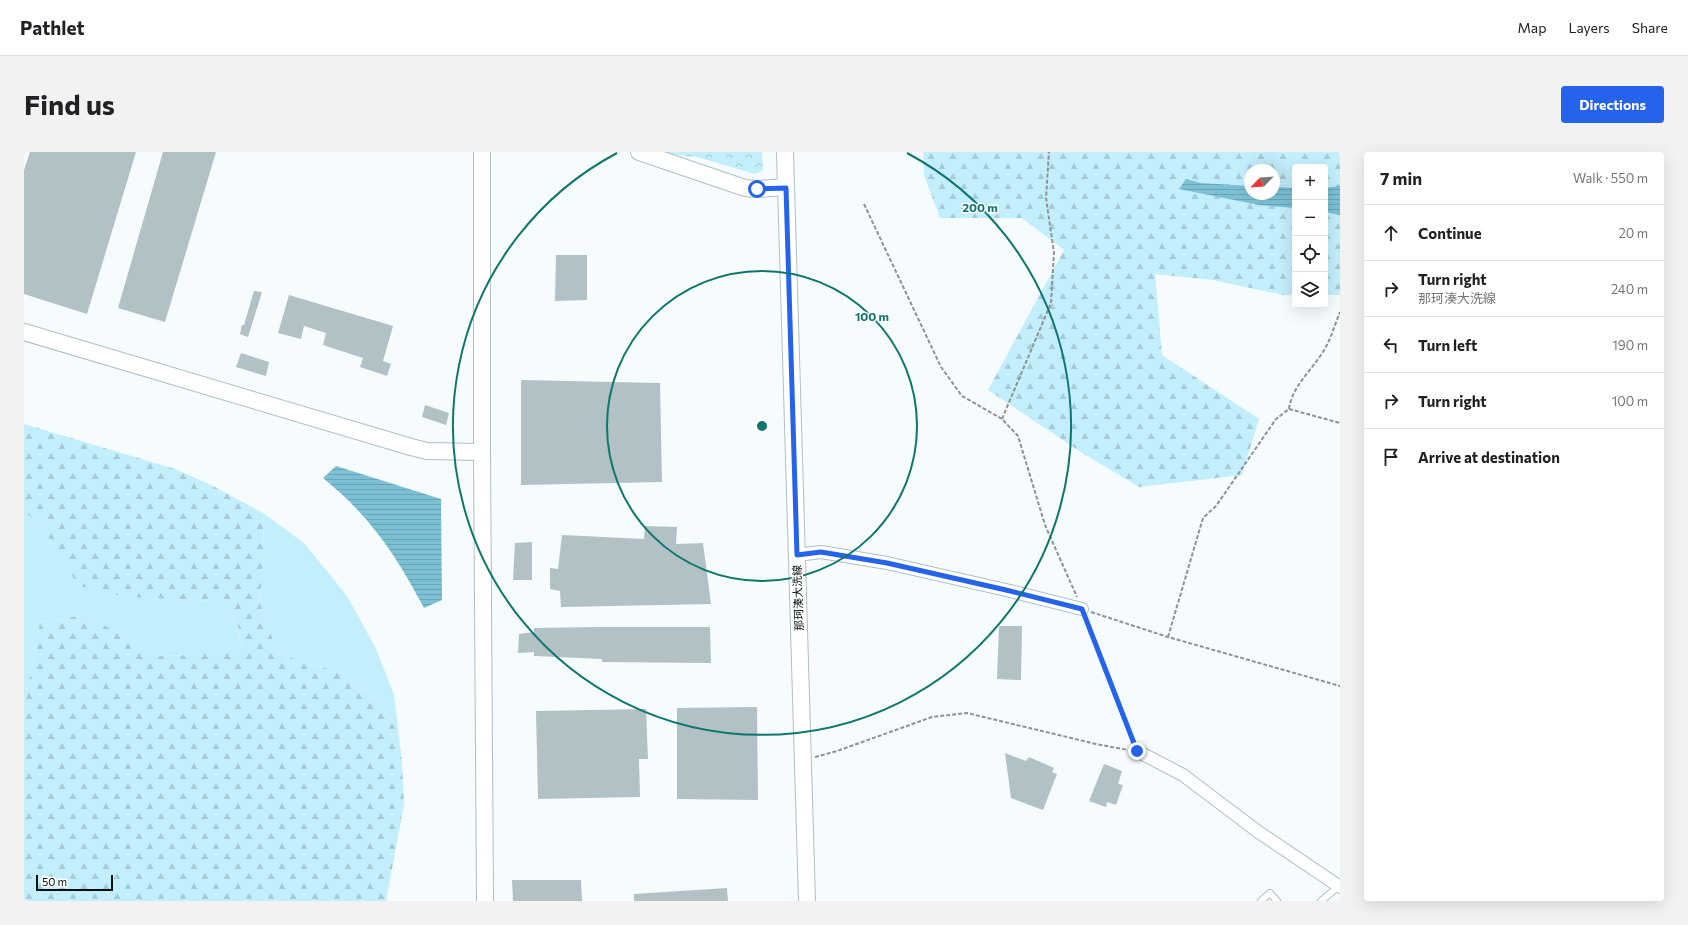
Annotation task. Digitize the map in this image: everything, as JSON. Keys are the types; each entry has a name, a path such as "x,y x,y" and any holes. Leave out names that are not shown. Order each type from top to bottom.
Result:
{"street":[{"path":"482,152 482,452 485,901"},
{"path":"639,152 746,188 786,188"},
{"name":"那珂湊大洗線","path":"785,152 807,901"},
{"path":"24,332 411,447 427,451 482,452"},
{"path":"797,555 821,552 887,563 1082,609"},
{"path":"1137,751 1182,775 1257,831 1339,886"}],"lane":[{"path":"1321,901 1339,886"},
{"path":"1261,901 1270,893 1277,901"}],"path":[{"path":"1002,419 1051,304 1054,253 1046,198 1049,152"},
{"path":"864,204 941,367 962,396 1002,419 1018,436 1045,525 1082,609 1137,751"},
{"path":"1168,637 1203,518 1216,506 1276,419 1289,409 1290,397 1325,349 1340,312"},
{"path":"1289,409 1340,423"},
{"path":"1082,609 1168,637 1340,686"},
{"path":"803,760 837,751 932,717 967,713 1096,744 1137,751"}],"green space":[{"path":"639,152 762,152 763,170 755,174 697,157"},
{"path":"923,152 1340,152 1340,294 1328,295 1328,164 1292,164 1292,295 1283,295 1213,280 1155,274 1162,355 1259,419 1242,475 1139,487 1084,454 988,390 1064,250 1022,218 940,218 924,175"},
{"path":"24,424 175,469 213,486 263,513 264,527 260,604 278,654 342,673 379,703 398,728 402,763 404,804 386,901 24,901 24,710 40,622 86,615 159,656 190,655 241,650 238,625 219,601 125,597 80,586 53,551 45,525 24,513"},
{"path":"24,513 45,525 53,551 125,597 219,601 238,625 241,651 159,656 86,615 40,622 24,710"},
{"path":"263,513 304,543 347,596 376,649 394,695 398,728 379,703 342,673 278,654 260,604 264,527"}],"shaded area":[{"path":"1186,179 1201,183 1244,186 1244,200 1280,200 1280,187 1292,188 1292,208 1259,205 1179,189"},
{"path":"1340,186 1340,215 1328,213 1328,188"},
{"path":"336,466 441,499 442,600 424,608 414,589 381,537 355,507 323,478"}],"building":[{"path":"30,152 136,152 87,314 24,294 24,170"},
{"path":"163,152 216,152 165,322 118,308"},
{"path":"556,255 587,255 587,300 555,301"},
{"path":"254,291 262,292 248,337 240,334"},
{"path":"289,295 393,326 383,361 391,364 387,376 360,367 363,358 323,345 326,333 304,326 301,339 278,333"},
{"path":"241,353 269,362 266,376 236,367"},
{"path":"521,380 660,383 662,482 521,485"},
{"path":"425,405 449,413 446,425 422,417"},
{"path":"645,526 677,527 676,544 703,543 711,604 561,607 560,591 550,589 550,568 558,569 562,535 644,539"},
{"path":"532,542 532,580 513,580 515,543"},
{"path":"999,626 1022,626 1021,680 997,679"},
{"path":"710,627 711,663 602,662 602,659 534,656 534,652 518,653 519,634 534,632 534,628"},
{"path":"757,707 758,800 677,799 677,708"},
{"path":"646,709 648,759 639,759 640,797 538,799 536,711"},
{"path":"1005,753 1026,761 1029,757 1054,768 1052,772 1057,774 1043,810 1011,798"},
{"path":"1104,764 1122,771 1118,784 1123,785 1116,805 1107,802 1106,807 1089,801"},
{"path":"512,880 581,880 582,901 513,901"},
{"path":"727,888 728,901 634,901 634,894"}],"route":[{"path":"757,189 786,188 797,555 821,552 887,563 1082,609 1137,751"}]}
